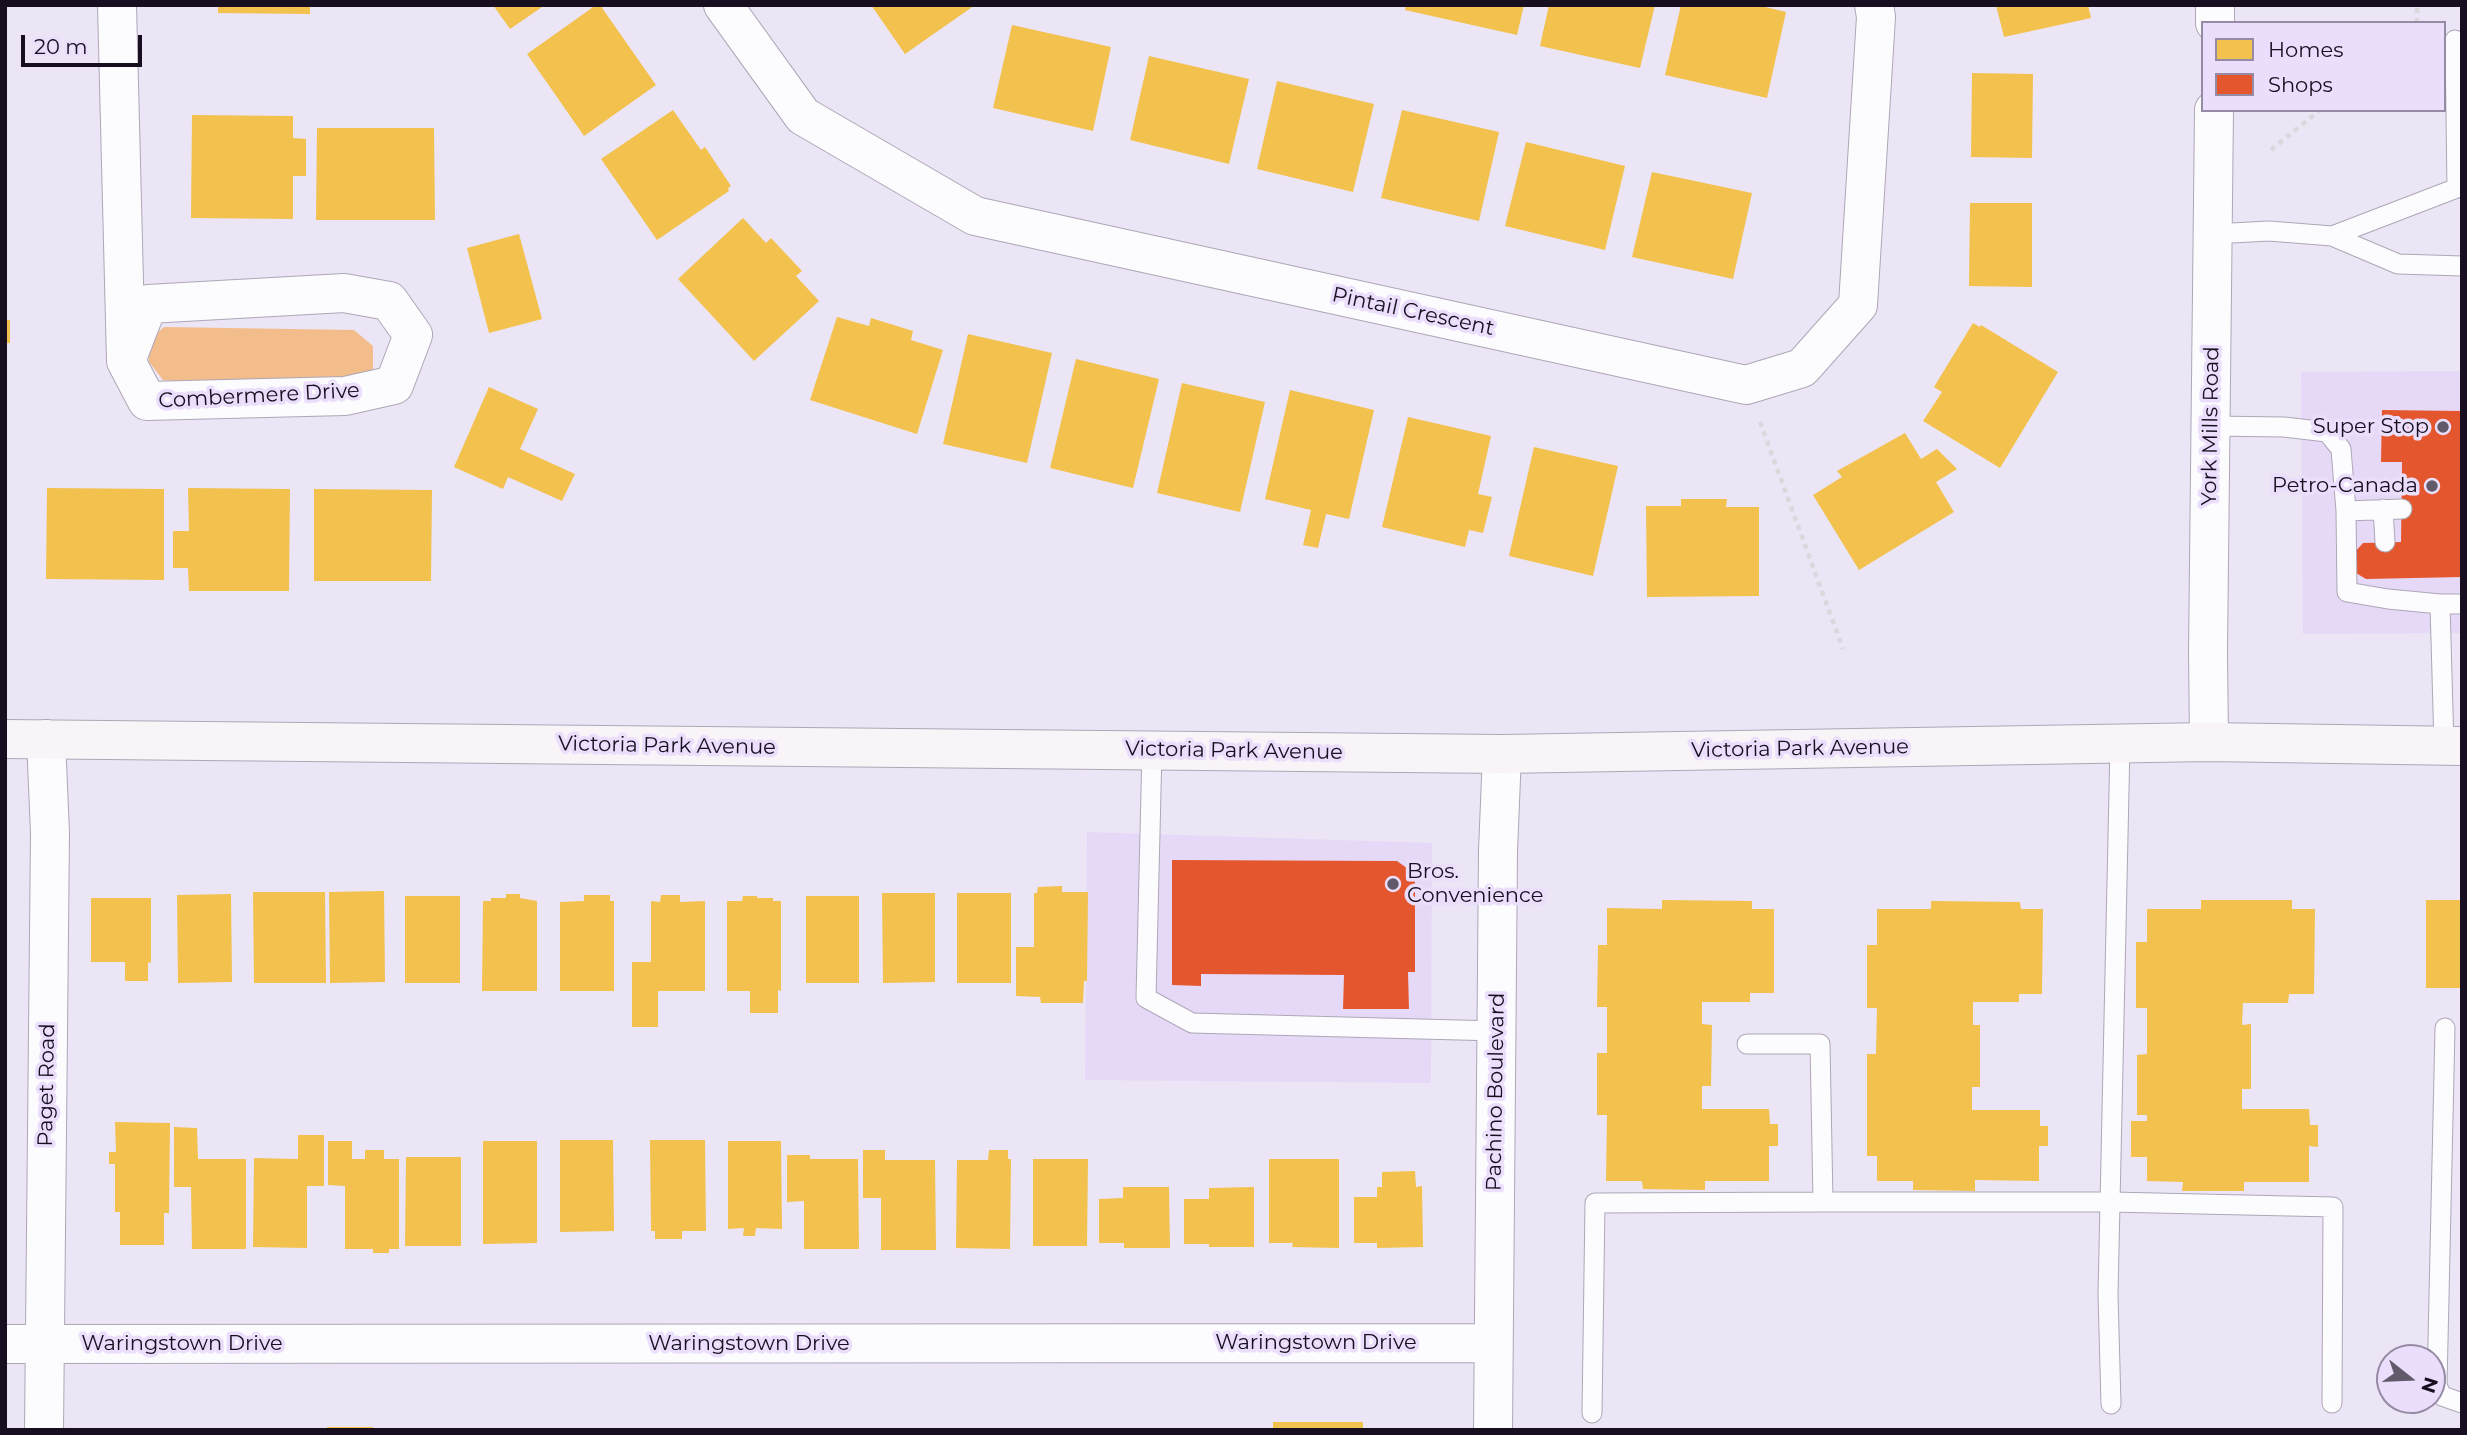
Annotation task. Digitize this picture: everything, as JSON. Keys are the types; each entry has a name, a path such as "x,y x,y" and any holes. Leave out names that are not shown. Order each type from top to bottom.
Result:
{"main road":[{"name":"Victoria Park Avenue","path":"5,739 1502,754 2209,742 2453,746"}],"street":[{"name":"Combermere Drive","path":"117,5 126,361 147,401 345,396 394,386 413,335 389,301 344,293 148,304 126,361"},
{"name":"Pintail Crescent","path":"723,5 803,116 975,216 1746,385 1802,368 1858,305 1876,17 1874,5"},
{"name":"York Mills Road","path":"2209,742 2214,112"},
{"name":"Paget Road","path":"44,1430 50,833 46,739"},
{"name":"Pachino Boulevard","path":"1493,1430 1498,851 1502,754"},
{"name":"Waringstown Drive","path":"5,1344 1492,1343"}],"lane":[{"path":"2332,236 2459,187 2455,40"},
{"path":"2213,234 2269,231 2332,236 2398,264 2462,266"},
{"path":"2211,426 2284,426 2327,432 2341,449 2346,511 2347,592 2388,599 2462,604"},
{"path":"2346,511 2393,509 2385,542"},
{"path":"2388,579 2388,599"},
{"path":"2440,604 2453,746"},
{"path":"2111,1404 2108,1295 2120,744"},
{"path":"1152,750 1146,998 1192,1023 1497,1031"},
{"path":"2445,1028 2437,1386 2442,1396 2462,1403"},
{"path":"1747,1044 1820,1044 1824,1202"},
{"path":"1592,1413 1595,1203 2111,1202 2333,1207 2332,1403"}],"path":[{"path":"2272,150 2318,112"},
{"path":"1746,385 1843,649"}],"shaded area":[{"path":"164,327 354,330 373,346 373,369 358,384 163,380 149,362 149,340"},
{"path":"2462,371 2462,633 2303,634 2301,372"},
{"path":"1087,832 1432,843 1431,1083 1085,1080"}],"building: Homes":[{"path":"218,5 310,5 310,14 218,13"},
{"path":"493,5 545,5 510,29"},
{"path":"596,5 600,5 656,85 584,136 527,54"},
{"path":"871,5 975,5 905,54"},
{"path":"1406,5 1524,5 1517,35 1405,10"},
{"path":"1549,5 1655,5 1640,68 1540,46"},
{"path":"1681,5 1757,5 1786,12 1767,98 1665,75"},
{"path":"1996,5 2088,5 2091,18 2004,37"},
{"path":"1012,25 1111,47 1093,131 993,108"},
{"path":"1149,56 1249,79 1229,164 1130,140"},
{"path":"1972,73 2033,74 2032,158 1971,157"},
{"path":"1277,81 1374,104 1353,192 1257,169"},
{"path":"673,110 701,150 705,147 731,186 729,191 657,240 601,159"},
{"path":"1402,110 1499,132 1479,221 1381,198"},
{"path":"192,115 293,116 293,138 306,139 306,176 293,176 293,219 191,218"},
{"path":"317,128 434,128 435,220 316,220"},
{"path":"1526,142 1625,166 1605,250 1505,226"},
{"path":"1652,172 1752,193 1733,279 1632,257"},
{"path":"1970,203 2032,203 2032,287 1969,286"},
{"path":"743,218 766,243 771,238 802,271 796,276 819,301 754,361 678,279"},
{"path":"519,234 542,319 489,333 467,248"},
{"path":"837,317 869,326 871,318 913,331 911,340 943,350 917,434 810,400"},
{"path":"5,320 10,320 10,343 5,343"},
{"path":"1973,323 1980,327 1981,325 2058,372 2000,468 1923,421 1942,392 1934,387"},
{"path":"968,334 1052,353 1027,463 943,444"},
{"path":"1076,359 1159,379 1133,488 1050,468"},
{"path":"1182,383 1265,402 1240,512 1157,493"},
{"path":"489,387 538,409 520,449 575,474 562,501 508,477 503,489 454,467"},
{"path":"1290,390 1374,410 1349,519 1326,514 1318,548 1303,545 1311,510 1265,499"},
{"path":"1408,417 1491,436 1478,494 1492,497 1483,533 1469,530 1465,547 1382,527"},
{"path":"1905,433 1921,459 1937,449 1957,469 1936,482 1954,512 1859,570 1813,495 1842,477 1837,471"},
{"path":"1534,447 1618,466 1593,576 1509,556"},
{"path":"47,488 164,489 164,580 46,579"},
{"path":"188,488 290,489 289,591 189,591 188,568 173,568 173,531 189,531"},
{"path":"314,489 432,490 431,581 314,581"},
{"path":"1681,499 1727,499 1726,507 1759,507 1759,596 1647,597 1646,506 1681,506"},
{"path":"1062,886 1062,892 1088,892 1087,981 1084,981 1083,1003 1041,1003 1040,997 1016,996 1016,947 1034,947 1034,893 1037,893 1038,887"},
{"path":"384,891 385,982 330,983 329,892"},
{"path":"253,892 325,892 326,983 254,983"},
{"path":"882,893 935,893 935,982 883,983"},
{"path":"957,893 1011,893 1011,983 957,983"},
{"path":"231,894 232,982 178,983 177,895"},
{"path":"506,894 520,894 520,898 537,901 537,991 482,991 483,901 506,898"},
{"path":"584,895 610,895 610,901 614,901 614,991 560,991 560,902 584,901"},
{"path":"661,895 680,895 680,902 705,901 705,991 658,991 658,1027 632,1027 632,962 651,962 651,901 660,902"},
{"path":"405,896 460,896 460,983 405,983"},
{"path":"743,896 781,901 781,991 778,990 778,1013 750,1013 750,991 727,991 727,901 742,901"},
{"path":"806,896 859,896 859,983 806,983"},
{"path":"91,898 151,898 151,963 148,962 148,981 125,981 125,962 91,962"},
{"path":"1662,900 1752,901 1752,909 1774,909 1774,993 1750,993 1750,1002 1702,1002 1702,1024 1712,1025 1711,1086 1702,1086 1702,1109 1769,1109 1770,1124 1778,1124 1778,1146 1769,1146 1769,1181 1705,1181 1705,1190 1643,1189 1642,1181 1606,1181 1607,1115 1597,1115 1597,1053 1607,1053 1607,1007 1597,1007 1598,945 1607,945 1607,908 1662,909"},
{"path":"2201,900 2292,900 2292,909 2315,909 2314,994 2289,994 2288,1003 2243,1003 2242,1025 2251,1024 2251,1089 2242,1089 2242,1109 2309,1109 2310,1125 2318,1125 2318,1147 2309,1146 2309,1182 2244,1182 2244,1191 2182,1191 2183,1182 2147,1181 2147,1157 2131,1157 2131,1121 2147,1121 2147,1115 2137,1115 2137,1055 2147,1054 2147,1008 2136,1008 2136,942 2147,942 2147,909 2201,909"},
{"path":"2426,900 2462,900 2462,988 2426,988"},
{"path":"1931,901 2020,902 2021,909 2043,909 2042,994 2019,994 2019,1002 1973,1002 1973,1025 1980,1025 1980,1087 1972,1087 1972,1110 2040,1110 2040,1126 2048,1126 2048,1146 2039,1146 2039,1181 1975,1180 1975,1191 1913,1190 1913,1181 1877,1181 1877,1156 1867,1156 1867,1054 1876,1054 1877,1008 1867,1008 1867,945 1877,945 1877,909 1931,909"},
{"path":"115,1122 170,1123 169,1213 164,1213 164,1245 120,1245 120,1212 115,1212 115,1164 109,1164 109,1152 116,1152"},
{"path":"174,1127 197,1128 198,1159 246,1159 246,1249 192,1249 191,1187 174,1187"},
{"path":"298,1135 324,1135 324,1186 307,1186 307,1248 253,1247 254,1158 298,1159"},
{"path":"560,1140 613,1140 614,1231 560,1232"},
{"path":"650,1140 705,1140 706,1231 682,1231 682,1239 655,1239 655,1231 651,1231"},
{"path":"328,1141 352,1141 352,1159 365,1159 365,1150 384,1150 384,1159 399,1159 399,1249 389,1249 389,1253 373,1253 373,1249 345,1249 345,1186 328,1185"},
{"path":"483,1141 537,1141 537,1243 483,1244"},
{"path":"728,1141 781,1141 782,1229 756,1228 755,1236 743,1236 744,1228 728,1229"},
{"path":"863,1150 885,1150 885,1160 935,1160 936,1250 881,1250 881,1198 863,1198"},
{"path":"989,1150 1008,1150 1008,1159 1011,1159 1010,1249 956,1248 957,1160 988,1160"},
{"path":"787,1155 810,1155 810,1159 858,1159 859,1249 804,1249 804,1201 787,1202"},
{"path":"406,1157 461,1157 461,1246 405,1246"},
{"path":"1033,1159 1088,1159 1087,1246 1033,1246"},
{"path":"1269,1159 1339,1159 1339,1248 1292,1247 1293,1243 1269,1243"},
{"path":"1415,1171 1416,1187 1422,1186 1423,1247 1377,1248 1377,1243 1354,1243 1354,1197 1377,1197 1377,1187 1382,1187 1382,1172"},
{"path":"1123,1187 1169,1187 1170,1248 1124,1248 1124,1243 1099,1243 1099,1199 1123,1198"},
{"path":"1254,1187 1254,1247 1184,1244 1184,1199 1209,1199 1209,1188"},
{"path":"1273,1422 1363,1422 1363,1430 1273,1430"},
{"path":"327,1427 373,1427 373,1430 327,1430"}],"building: Shops":[{"name":"Petro-Canada","path":"2382,410 2462,411 2462,577 2366,579 2356,573 2353,554 2363,543 2401,542 2402,462 2381,462"},
{"path":"1172,860 1397,861 1415,874 1415,972 1408,972 1409,1009 1343,1009 1344,975 1201,974 1201,986 1172,985"}],"place":[{"name":"Super Stop","path":"2443,427"},
{"name":"Petro-Canada","path":"2432,486"},
{"name":"Bros. Convenience","path":"1393,884"}]}
